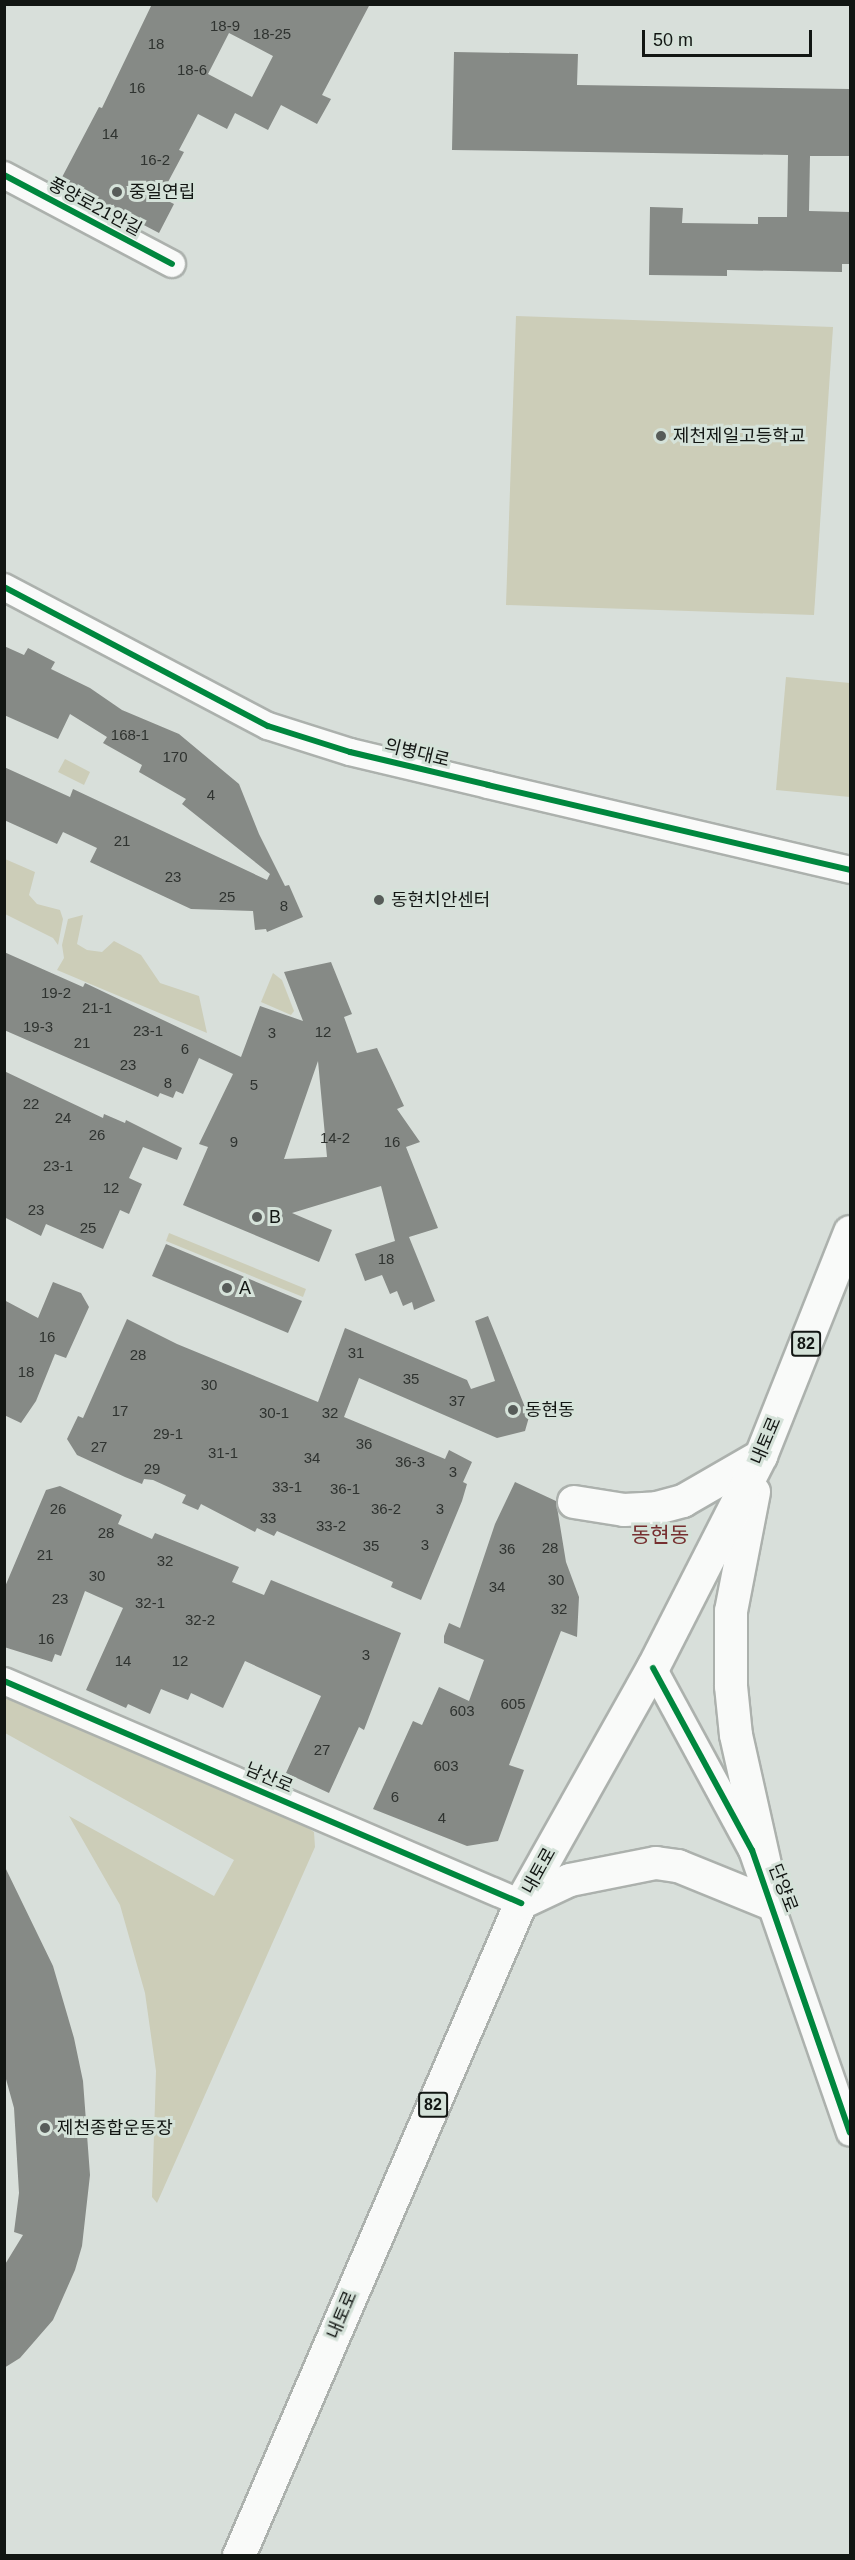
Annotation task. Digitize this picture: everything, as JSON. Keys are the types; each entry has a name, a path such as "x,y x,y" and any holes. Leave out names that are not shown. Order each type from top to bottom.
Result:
{"main road":[{"name":"내토로","path":"239,2556 521,1903 653,1668 761,1456 850,1232"},
{"path":"574,1502 624,1510 657,1508 683,1501 761,1456"},
{"path":"761,1456 731,1611 731,1686 736,1735 774,1905"},
{"path":"521,1903 570,1880 656,1863 678,1866 774,1905"}],"street":[{"name":"풍양로21안길","path":"4,175 172,264"},
{"name":"의병대로","path":"4,586 268,726 476,783 850,870"},
{"name":"단양로","path":"653,1668 752,1850 774,1905 850,2133"},
{"name":"남산로","path":"4,1681 521,1903"}],"green space":[{"path":"516,316 833,327 814,615 506,605"},
{"path":"786,677 850,683 850,797 776,790"},
{"path":"65,759 90,772 84,785 58,772"},
{"path":"5,859 35,872 29,895 37,904 60,910 63,919 58,945 53,938 5,914"},
{"path":"83,915 77,944 87,950 102,952 114,941 141,955 160,983 199,996 207,1033 57,970 64,958 62,945 68,919"},
{"path":"273,973 282,980 294,1011 291,1015 261,1002"},
{"path":"169,1233 306,1289 303,1297 166,1241"},
{"path":"4,1695 299,1822 314,1832 315,1847 157,2203 152,2197 156,2071 145,1993 120,1905 69,1816 214,1896 234,1860 5,1733"}],"building":[{"path":"152,4 370,4 322,95 331,99 317,124 281,105 268,130 235,113 227,129 198,114 179,150 184,152 160,197 174,204 159,233 60,181 99,107 102,108","holes":["229,33 273,56 252,97 208,74"]},
{"path":"454,52 578,54 577,85 850,89 850,156 810,156 809,211 850,212 850,264 842,264 842,272 727,270 727,276 649,275 650,207 683,208 682,223 758,224 758,217 787,217 788,155 452,150"},
{"path":"4,646 24,655 28,648 55,662 51,669 90,688 122,710 179,734 239,784 259,834 285,886 289,885 303,917 267,932 266,929 255,930 253,911 191,909 90,862 97,848 63,832 57,844 4,820 4,767 70,797 73,789 267,880 270,874 182,804 186,799 139,772 142,765 103,743 107,737 70,714 58,739 4,715"},
{"path":"4,952 83,987 85,983 241,1057 260,1006 303,1021 284,972 331,962 352,1014 344,1017 357,1053 377,1048 404,1106 397,1109 420,1142 406,1147 438,1228 409,1237 435,1301 414,1310 412,1302 403,1306 397,1291 390,1294 382,1275 365,1281 355,1254 395,1241 381,1186 292,1213 332,1230 319,1262 183,1205 208,1147 199,1144 233,1074 199,1058 183,1094 176,1091 173,1098 160,1093 158,1097 4,1030","holes":["318,1061 327,1157 284,1159"]},
{"path":"4,1071 103,1118 104,1114 125,1123 126,1120 182,1148 177,1160 143,1147 129,1178 142,1184 129,1214 120,1210 103,1249 46,1224 41,1236 4,1217"},
{"name":"A","path":"166,1244 302,1301 288,1333 152,1276"},
{"path":"53,1282 81,1293 89,1307 66,1358 55,1354 36,1401 21,1423 4,1415 4,1300 38,1318"},
{"path":"488,1316 529,1417 525,1431 497,1438 359,1378 344,1417 445,1459 449,1450 472,1462 463,1482 467,1484 462,1501 421,1600 391,1587 393,1582 277,1531 274,1536 257,1528 255,1532 201,1504 198,1510 182,1503 186,1495 153,1480 144,1479 142,1484 77,1455 67,1439 78,1416 83,1418 127,1319 177,1344 318,1402 345,1328 467,1380 471,1389 495,1381 475,1321"},
{"path":"515,1482 556,1501 566,1562 579,1597 577,1637 561,1631 509,1765 524,1770 498,1841 467,1846 373,1809 413,1721 422,1725 439,1687 469,1701 484,1660 444,1643 444,1636 449,1623 460,1628 495,1524"},
{"path":"60,1486 122,1515 118,1524 152,1539 155,1533 239,1567 232,1582 264,1595 271,1580 401,1633 364,1730 359,1727 329,1793 286,1773 321,1696 245,1661 223,1708 191,1693 188,1700 161,1689 150,1714 128,1704 126,1708 86,1690 123,1608 85,1591 61,1656 55,1654 52,1662 4,1647 4,1589 46,1490"},
{"name":"제천종합운동장","path":"4,1865 53,1966 74,2038 83,2081 90,2175 82,2246 75,2270 53,2320 20,2358 4,2368 4,2266 23,2235 14,2232 19,2193 14,2108 4,2072"}],"cycle path":[{"path":"4,175 172,264"},
{"path":"4,587 268,726 350,752 850,870"},
{"path":"653,1668 752,1850 850,2133"},
{"path":"4,1681 521,1903"}],"place":[{"name":"중일연립","path":"117,192"},
{"name":"제천제일고등학교","path":"661,436"},
{"name":"동현치안센터","path":"379,900"},
{"name":"B","path":"257,1217"},
{"name":"A","path":"227,1288"},
{"name":"동현동","path":"513,1410"},
{"name":"제천종합운동장","path":"45,2128"}],"district":[{"name":"동현동","path":"660,1535"}]}
